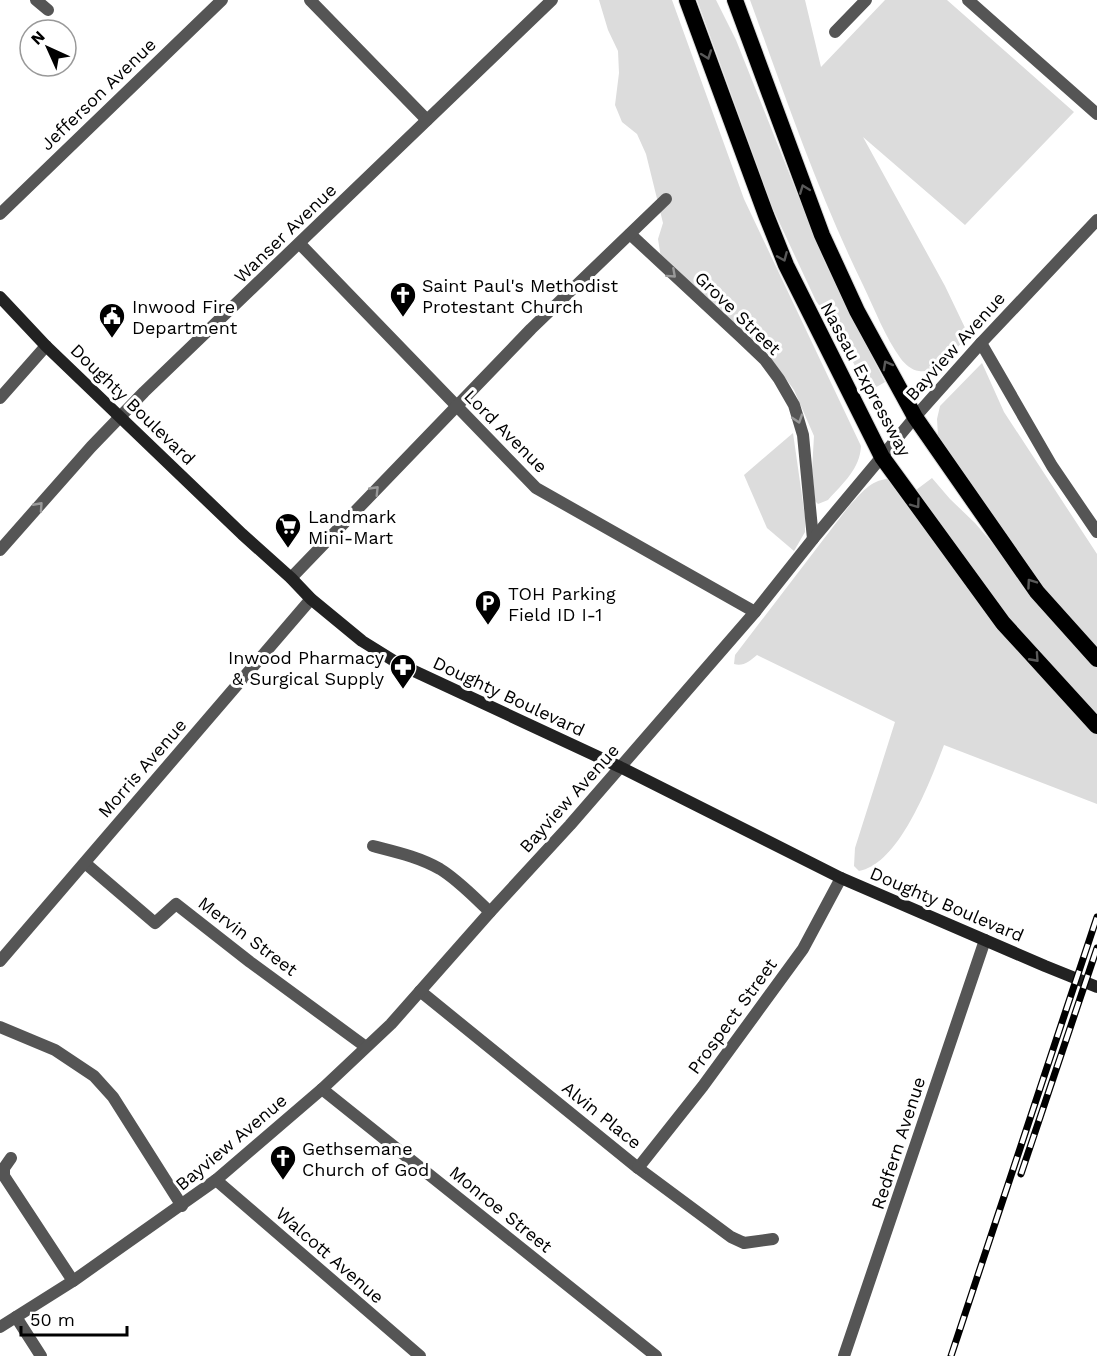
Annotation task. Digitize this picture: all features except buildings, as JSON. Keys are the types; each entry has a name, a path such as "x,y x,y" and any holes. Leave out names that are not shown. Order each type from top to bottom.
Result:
{"highway":[{"name":"Nassau Expressway","path":"687,0 786,265 882,457 1003,623 1097,726"},
{"name":"Nassau Expressway","path":"735,0 822,235 853,303 915,417 1037,592 1097,659"}],"main road":[{"name":"Doughty Boulevard","path":"0,297 120,418 311,598 362,641 399,664 620,767 841,878 1097,987"}],"street":[{"path":"36,0 48,10"},
{"name":"Jefferson Avenue","path":"0,214 222,0"},
{"path":"310,0 427,120"},
{"name":"Wanser Avenue","path":"0,550 91,447 144,392 552,0"},
{"path":"835,32 866,0"},
{"path":"968,0 1097,114"},
{"path":"291,578 456,406 666,199"},
{"name":"Bayview Avenue","path":"0,1327 73,1281 216,1180 322,1089 366,1047 420,991 620,767 755,612 915,417 1097,220"},
{"name":"Grove Street","path":"630,234 765,360 779,379 794,405 803,435 813,539"},
{"name":"Lord Avenue","path":"300,244 536,488 755,612"},
{"path":"981,343 1052,466 1097,532"},
{"path":"0,398 46,345"},
{"name":"Morris Avenue","path":"0,961 311,598"},
{"path":"373,846 409,855 440,869 457,881 490,912"},
{"name":"Mervin Street","path":"85,863 155,923 176,904 250,962 366,1047"},
{"name":"Prospect Street","path":"638,1167 703,1086 803,949 841,878"},
{"name":"Redfern Avenue","path":"844,1356 985,940"},
{"name":"Alvin Place","path":"420,991 638,1167 735,1239 744,1243 773,1239"},
{"path":"0,1027 55,1050 94,1076 113,1098 182,1206"},
{"name":"Monroe Street","path":"322,1089 656,1356"},
{"path":"11,1158 4,1168 4,1176 73,1281"},
{"name":"Walcott Avenue","path":"216,1180 420,1356"},
{"path":"16,1317 41,1356"}],"shaded area":[{"path":"599,0 672,0 744,199 861,446 854,469 828,500 818,504 815,501 812,470 814,436 794,390 765,350 661,258 658,239 663,223 646,154 637,134 622,122 615,105 619,73 618,51 608,30"},
{"path":"697,0 716,0 736,40 825,263 885,382 868,392 837,330 816,301 773,209"},
{"path":"750,0 805,0 821,67 885,0 947,0 1074,112 965,225 863,137 945,286 968,334 947,359 934,368 919,371 908,366 895,351 885,333 817,180"},
{"path":"982,363 1004,412 1097,554 1097,652 1031,578 938,436 937,419 940,406"},
{"path":"793,433 805,517 805,532 794,551 767,528 744,475"},
{"path":"932,478 975,523 1097,664 1097,721 1004,620 916,490"},
{"path":"888,479 895,483 1097,729 1097,804 944,745 922,798 900,837 888,853 874,865 859,871 854,866 855,848 895,722 757,655 743,664 734,664 735,655 849,506 871,485"}],"railway":[{"path":"951,1356 1097,917"},
{"path":"1021,1174 1097,948"}],"place":[{"name":"Saint Paul's Methodist Protestant Church","path":"403,318"},
{"name":"Inwood Fire Department","path":"112,339"},
{"name":"Landmark Mini-Mart","path":"288,549"},
{"name":"TOH Parking Field ID I-1","path":"488,626"},
{"name":"Inwood Pharmacy & Surgical Supply","path":"403,690"},
{"name":"Gethsemane Church of God","path":"283,1181"}]}
